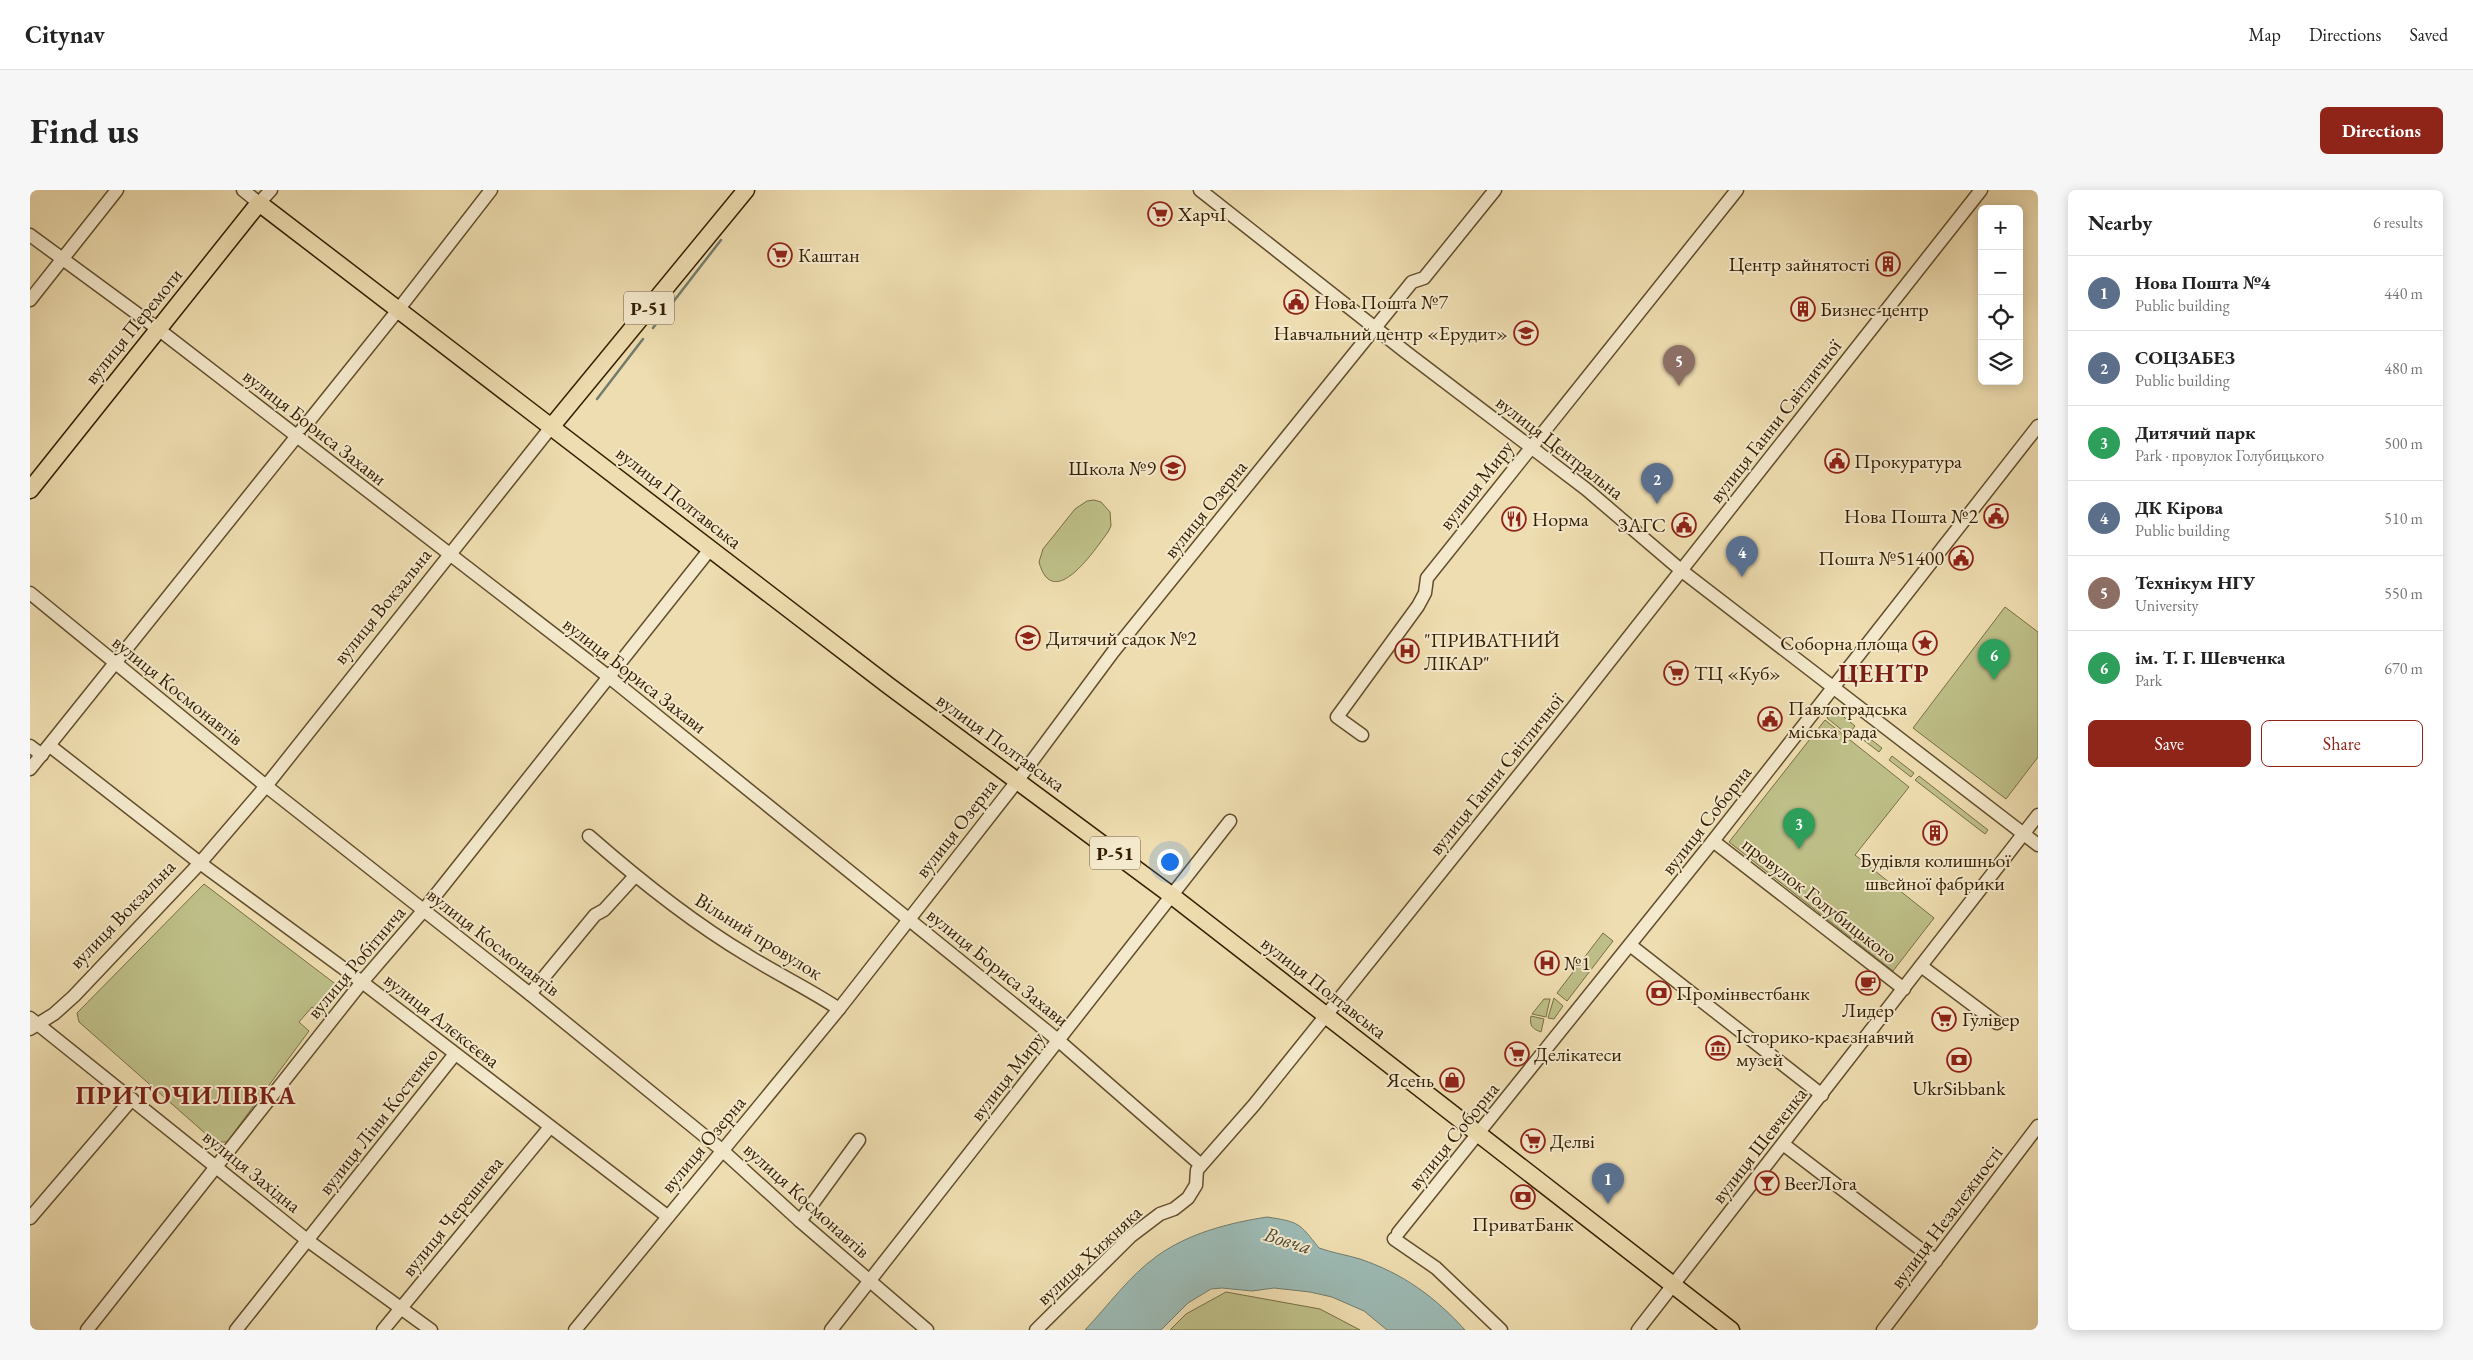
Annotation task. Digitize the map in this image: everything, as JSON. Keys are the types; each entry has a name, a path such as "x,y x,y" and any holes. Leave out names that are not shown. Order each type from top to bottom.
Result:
{"main road":[{"name":"вулиця Вокзальна","path":"552,426 746,190"},
{"name":"вулиця Полтавська","path":"259,202 889,686 1172,895 1731,1330"},
{"name":"вулиця Перемоги","path":"30,490 259,202"}],"street":[{"path":"30,300 117,190"},
{"name":"вулиця Полтавська","path":"243,190 259,202"},
{"name":"вулиця Перемоги","path":"259,202 271,190"},
{"path":"30,769 398,310 491,190"},
{"name":"вулиця Центральна","path":"1200,190 1586,489 1682,571 1834,686 2038,846"},
{"name":"вулиця Озерна","path":"1422,278 1421,270 1485,190"},
{"name":"вулиця Озерна","path":"575,1330 839,1009 1018,780 1113,652 1412,282 1422,278 1495,190"},
{"name":"вулиця Миру","path":"1362,735 1337,717 1418,606 1425,593 1426,578 1737,190"},
{"name":"вулиця Ганни Світличної","path":"1201,1165 1254,1105 1682,571 1981,190"},
{"name":"вулиця Бориса Захави","path":"30,235 62,261 158,329 609,677 972,972 1059,1040 1201,1165"},
{"name":"вулиця Вокзальна","path":"33,1024 74,996 200,863 266,786 552,426"},
{"name":"вулиця Соборна","path":"1501,1330 1436,1268 1396,1236 1714,841 2038,426"},
{"name":"вулиця Робітнича","path":"87,1330 218,1167 362,982 423,911 710,548"},
{"name":"вулиця Космонавтів","path":"30,593 266,786 530,994 723,1151 800,1221 927,1330"},
{"name":"вулиця Алєксєєва","path":"30,746 46,750 362,982 667,1216"},
{"name":"вулиця Шевченка","path":"1638,1330 2038,815"},
{"name":"вулиця Миру","path":"831,1330 1230,820"},
{"name":"Вільний провулок","path":"589,836 635,876 718,938 805,986 839,1009"},
{"name":"провулок Голубицького","path":"1714,841 1904,989"},
{"path":"530,994 595,915 604,910 635,876"},
{"path":"1630,945 1822,1095"},
{"path":"1921,966 1998,1023"},
{"name":"вулиця Західна","path":"33,1024 132,1098 308,1240 431,1330"},
{"name":"вулиця Ліни Костенко","path":"236,1330 455,1054"},
{"path":"30,1218 132,1098"},
{"name":"вулиця Незалежності","path":"1883,1330 2038,1126"},
{"name":"вулиця Черешнева","path":"383,1330 550,1127"},
{"path":"800,1221 859,1140"},
{"path":"1783,1144 1936,1261"},
{"name":"вулиця Хижняка","path":"1036,1330 1131,1236 1160,1214 1174,1209 1188,1198 1196,1185 1197,1170 1201,1165"}],"green space":[{"path":"1087,501 1101,502 1110,512 1111,526 1085,562 1064,580 1054,582 1045,576 1039,562 1043,549 1075,509"},
{"path":"2005,607 2038,632 2038,757 2006,799 1913,728"},
{"path":"1834,709 1855,726 1848,735 1827,718"},
{"path":"1825,720 1909,787 1855,855 1934,918 1893,971 1729,842"},
{"path":"1860,731 1882,748 1879,752 1857,735"},
{"path":"1892,756 1914,773 1911,777 1889,760"},
{"path":"1919,776 1988,830 1985,834 1915,780"},
{"path":"204,884 342,989 322,1015 312,1007 299,1022 309,1031 227,1142 215,1142 79,1022 77,1013"},
{"path":"1603,933 1613,941 1567,1001 1557,993"},
{"path":"1554,998 1563,1006 1554,1019 1548,1018"},
{"path":"1544,999 1550,999 1546,1017 1532,1014"},
{"path":"1531,1016 1544,1019 1541,1032 1532,1027"},
{"path":"1226,1292 1320,1309 1360,1330 1170,1330 1186,1314"}],"water":[{"name":"Вовча","path":"1267,1217 1293,1222 1307,1233 1319,1248 1360,1259 1405,1279 1442,1307 1465,1330 1387,1330 1364,1311 1332,1297 1310,1292 1274,1288 1252,1291 1222,1288 1211,1289 1188,1303 1161,1330 1085,1330 1137,1273 1169,1248 1210,1230 1238,1222"}],"waterway":[{"path":"653,328 721,240"},
{"path":"597,399 643,339"}],"place":[{"name":"ХарчI","path":"1160,214"},
{"name":"Каштан","path":"780,255"},
{"name":"Центр зайнятості","path":"1888,264"},
{"name":"Нова Пошта №7","path":"1296,302"},
{"name":"Бизнес-центр","path":"1803,309"},
{"name":"Навчальний центр «Ерудит»","path":"1526,333"},
{"name":"Технікум НГУ","path":"1679,386"},
{"name":"Прокуратура","path":"1837,461"},
{"name":"Школа №9","path":"1173,468"},
{"name":"СОЦЗАБЕЗ","path":"1657,504"},
{"name":"Нова Пошта №2","path":"1996,516"},
{"name":"Норма","path":"1514,519"},
{"name":"ЗАГС","path":"1684,525"},
{"name":"Пошта №51400","path":"1961,558"},
{"name":"ДК Кірова","path":"1742,577"},
{"name":"Дитячий садок №2","path":"1028,638"},
{"name":"Соборна площа","path":"1925,643"},
{"name":"\"ПРИВАТНИЙ ЛІКАР\"","path":"1407,651"},
{"name":"ТЦ «Куб»","path":"1676,673"},
{"name":"ім. Т. Г. Шевченка","path":"1994,680"},
{"name":"Павлоградська міська рада","path":"1770,719"},
{"name":"Будівля колишньої швейної фабрики","path":"1935,833"},
{"name":"Дитячий парк","path":"1799,849"},
{"name":"№1","path":"1547,963"},
{"name":"Лидер","path":"1868,983"},
{"name":"Промінвестбанк","path":"1659,993"},
{"name":"Гулівер","path":"1944,1019"},
{"name":"Історико-краєзнавчий музей","path":"1718,1048"},
{"name":"Делiкатеси","path":"1517,1054"},
{"name":"UkrSibbank","path":"1959,1060"},
{"name":"Ясень","path":"1452,1080"},
{"name":"Делві","path":"1533,1141"},
{"name":"BeerЛога","path":"1767,1183"},
{"name":"ПриватБанк","path":"1523,1197"},
{"name":"Нова Пошта №4","path":"1608,1204"}],"district":[{"name":"ЦЕНТР","path":"1884,673"},
{"name":"ПРИТОЧИЛІВКА","path":"186,1095"}]}
